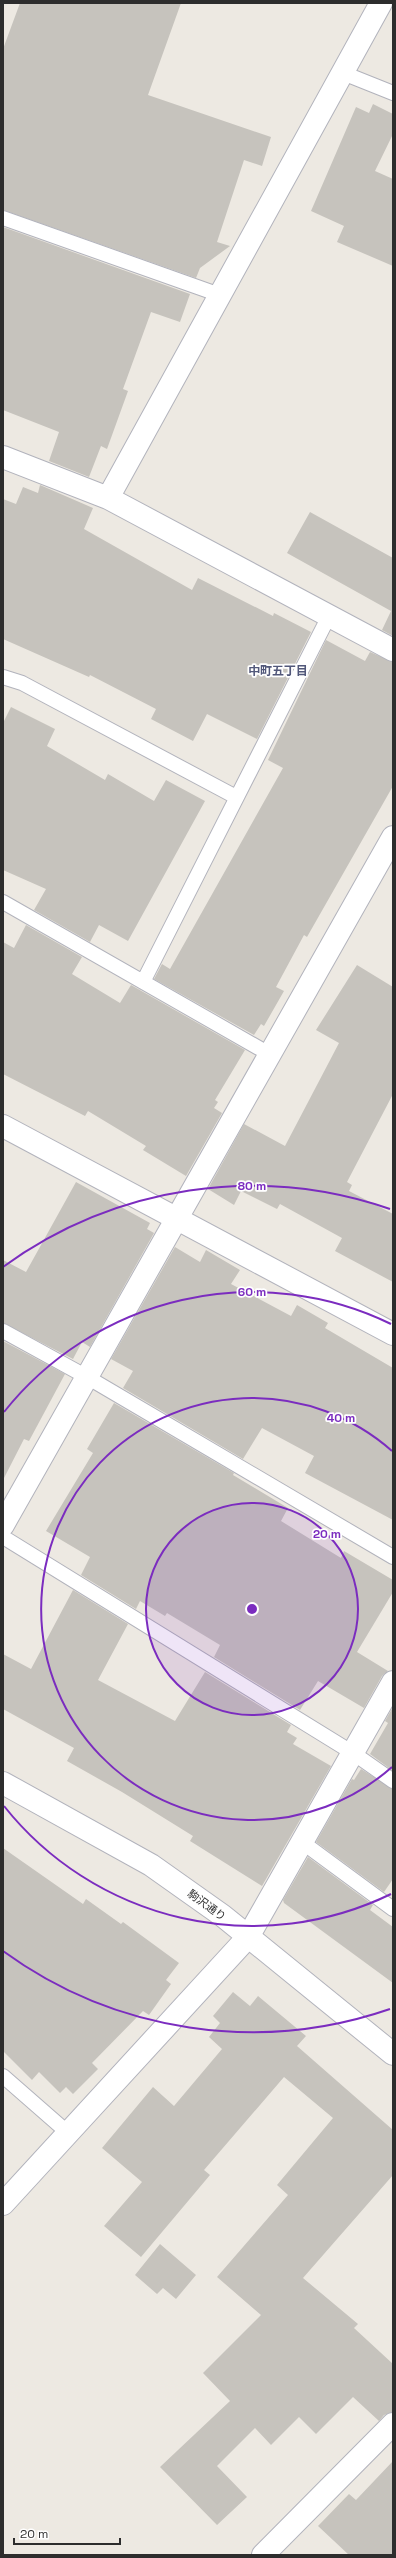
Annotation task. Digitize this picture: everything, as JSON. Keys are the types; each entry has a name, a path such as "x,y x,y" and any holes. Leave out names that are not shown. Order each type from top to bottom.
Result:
{"street":[{"path":"108,498 381,3"},
{"path":"3,457 108,498 393,650"},
{"path":"3,1525 271,1055 393,837"},
{"path":"3,1126 393,1334"},
{"path":"3,2204 67,2132 248,1937 393,1682"},
{"name":"駒沢通り","path":"3,1783 151,1865 223,1916 393,2054"},
{"path":"264,2555 393,2424"}],"lane":[{"path":"343,73 393,93"},
{"path":"3,218 220,295"},
{"path":"143,982 329,616"},
{"path":"3,677 22,683 236,797"},
{"path":"3,902 271,1055"},
{"path":"3,1331 87,1377 393,1557"},
{"path":"3,1537 353,1753 393,1781"},
{"path":"302,1842 393,1909"},
{"path":"3,2076 67,2132"}],"building":[{"path":"20,3 181,3 148,95 271,137 262,166 244,160 217,242 230,246 200,268 196,278 3,210 3,49"},
{"path":"373,104 393,114 393,134 375,171 393,179 393,266 337,242 344,226 311,211 356,107 369,113"},
{"path":"3,227 190,294 180,322 151,312 123,389 128,391 107,449 101,446 89,477 49,461 59,432 3,410"},
{"path":"40,485 93,508 84,529 192,590 198,578 273,616 274,613 311,632 257,739 207,714 193,741 151,719 156,709 90,675 89,677 3,639 3,499 16,504 23,487 38,493"},
{"path":"310,512 393,558 393,636 382,630 391,611 287,553"},
{"path":"326,640 365,661 370,652 393,662 393,786 307,937 304,935 276,987 284,991 264,1026 261,1024 254,1035 154,979 162,964 170,969 283,768 268,760"},
{"path":"11,707 55,729 47,746 105,780 108,774 154,801 166,780 205,801 128,941 99,925 90,942 34,910 46,889 3,870 3,723"},
{"path":"26,925 82,957 72,974 120,1003 131,985 245,1050 215,1100 218,1102 214,1108 222,1113 186,1176 143,1150 146,1146 88,1111 85,1116 3,1074 3,942 14,948"},
{"path":"357,965 393,987 393,1094 347,1182 352,1185 349,1191 393,1214 393,1282 335,1251 342,1238 280,1204 277,1209 241,1191 234,1205 208,1189 244,1124 285,1146 339,1043 316,1030"},
{"path":"76,1182 150,1223 147,1229 154,1233 90,1347 82,1342 73,1359 3,1323 3,1260 26,1272"},
{"path":"175,1247 200,1262 206,1250 240,1270 231,1284 291,1316 297,1305 328,1323 325,1328 393,1368 393,1520 305,1473 314,1456 262,1428 243,1459 123,1388 133,1371 111,1359"},
{"path":"3,1341 65,1374 29,1441 24,1439 3,1480"},
{"path":"114,1403 234,1473 233,1475 288,1508 281,1521 341,1558 344,1551 393,1580 393,1592 357,1652 388,1671 382,1676 364,1708 318,1681 300,1710 214,1657 220,1645 167,1613 165,1616 140,1601 136,1609 81,1575 90,1557 46,1531 93,1453 87,1449"},
{"path":"73,1590 128,1624 98,1680 175,1721 205,1672 291,1725 287,1732 297,1738 293,1744 331,1766 262,1886 190,1841 193,1836 122,1792 67,1761 74,1748 3,1709 3,1654 31,1669"},
{"path":"393,1707 393,1771 370,1754 388,1723 385,1721"},
{"path":"361,1769 393,1789 393,1879 384,1892 316,1842 352,1779 354,1780"},
{"path":"3,1848 83,1904 86,1899 121,1924 123,1922 179,1963 166,1980 171,1984 149,2015 143,2011 92,2063 98,2069 73,2094 66,2087 60,2093 39,2072 32,2080 3,2051"},
{"path":"308,1857 373,1905 370,1910 393,1927 393,1983 284,1903 283,1900"},
{"path":"233,1992 250,2006 258,1996 306,2036 297,2046 393,2130 393,2175 303,2278 358,2324 354,2328 393,2364 393,2412 384,2415 379,2421 353,2397 316,2434 299,2417 271,2445 255,2428 217,2466 247,2497 217,2525 160,2467 230,2401 203,2373 261,2315 217,2277 288,2195 277,2185 333,2118 284,2077 204,2170 210,2175 141,2257 104,2226 142,2182 102,2148 153,2087 174,2106 222,2049 209,2037 220,2023 213,2016"},
{"path":"160,2244 196,2275 176,2299 163,2288 157,2294 135,2275"},
{"path":"393,2461 393,2555 349,2555 318,2526 349,2494 356,2500"}],"district":[{"name":"中町五丁目","path":"278,671"}]}
